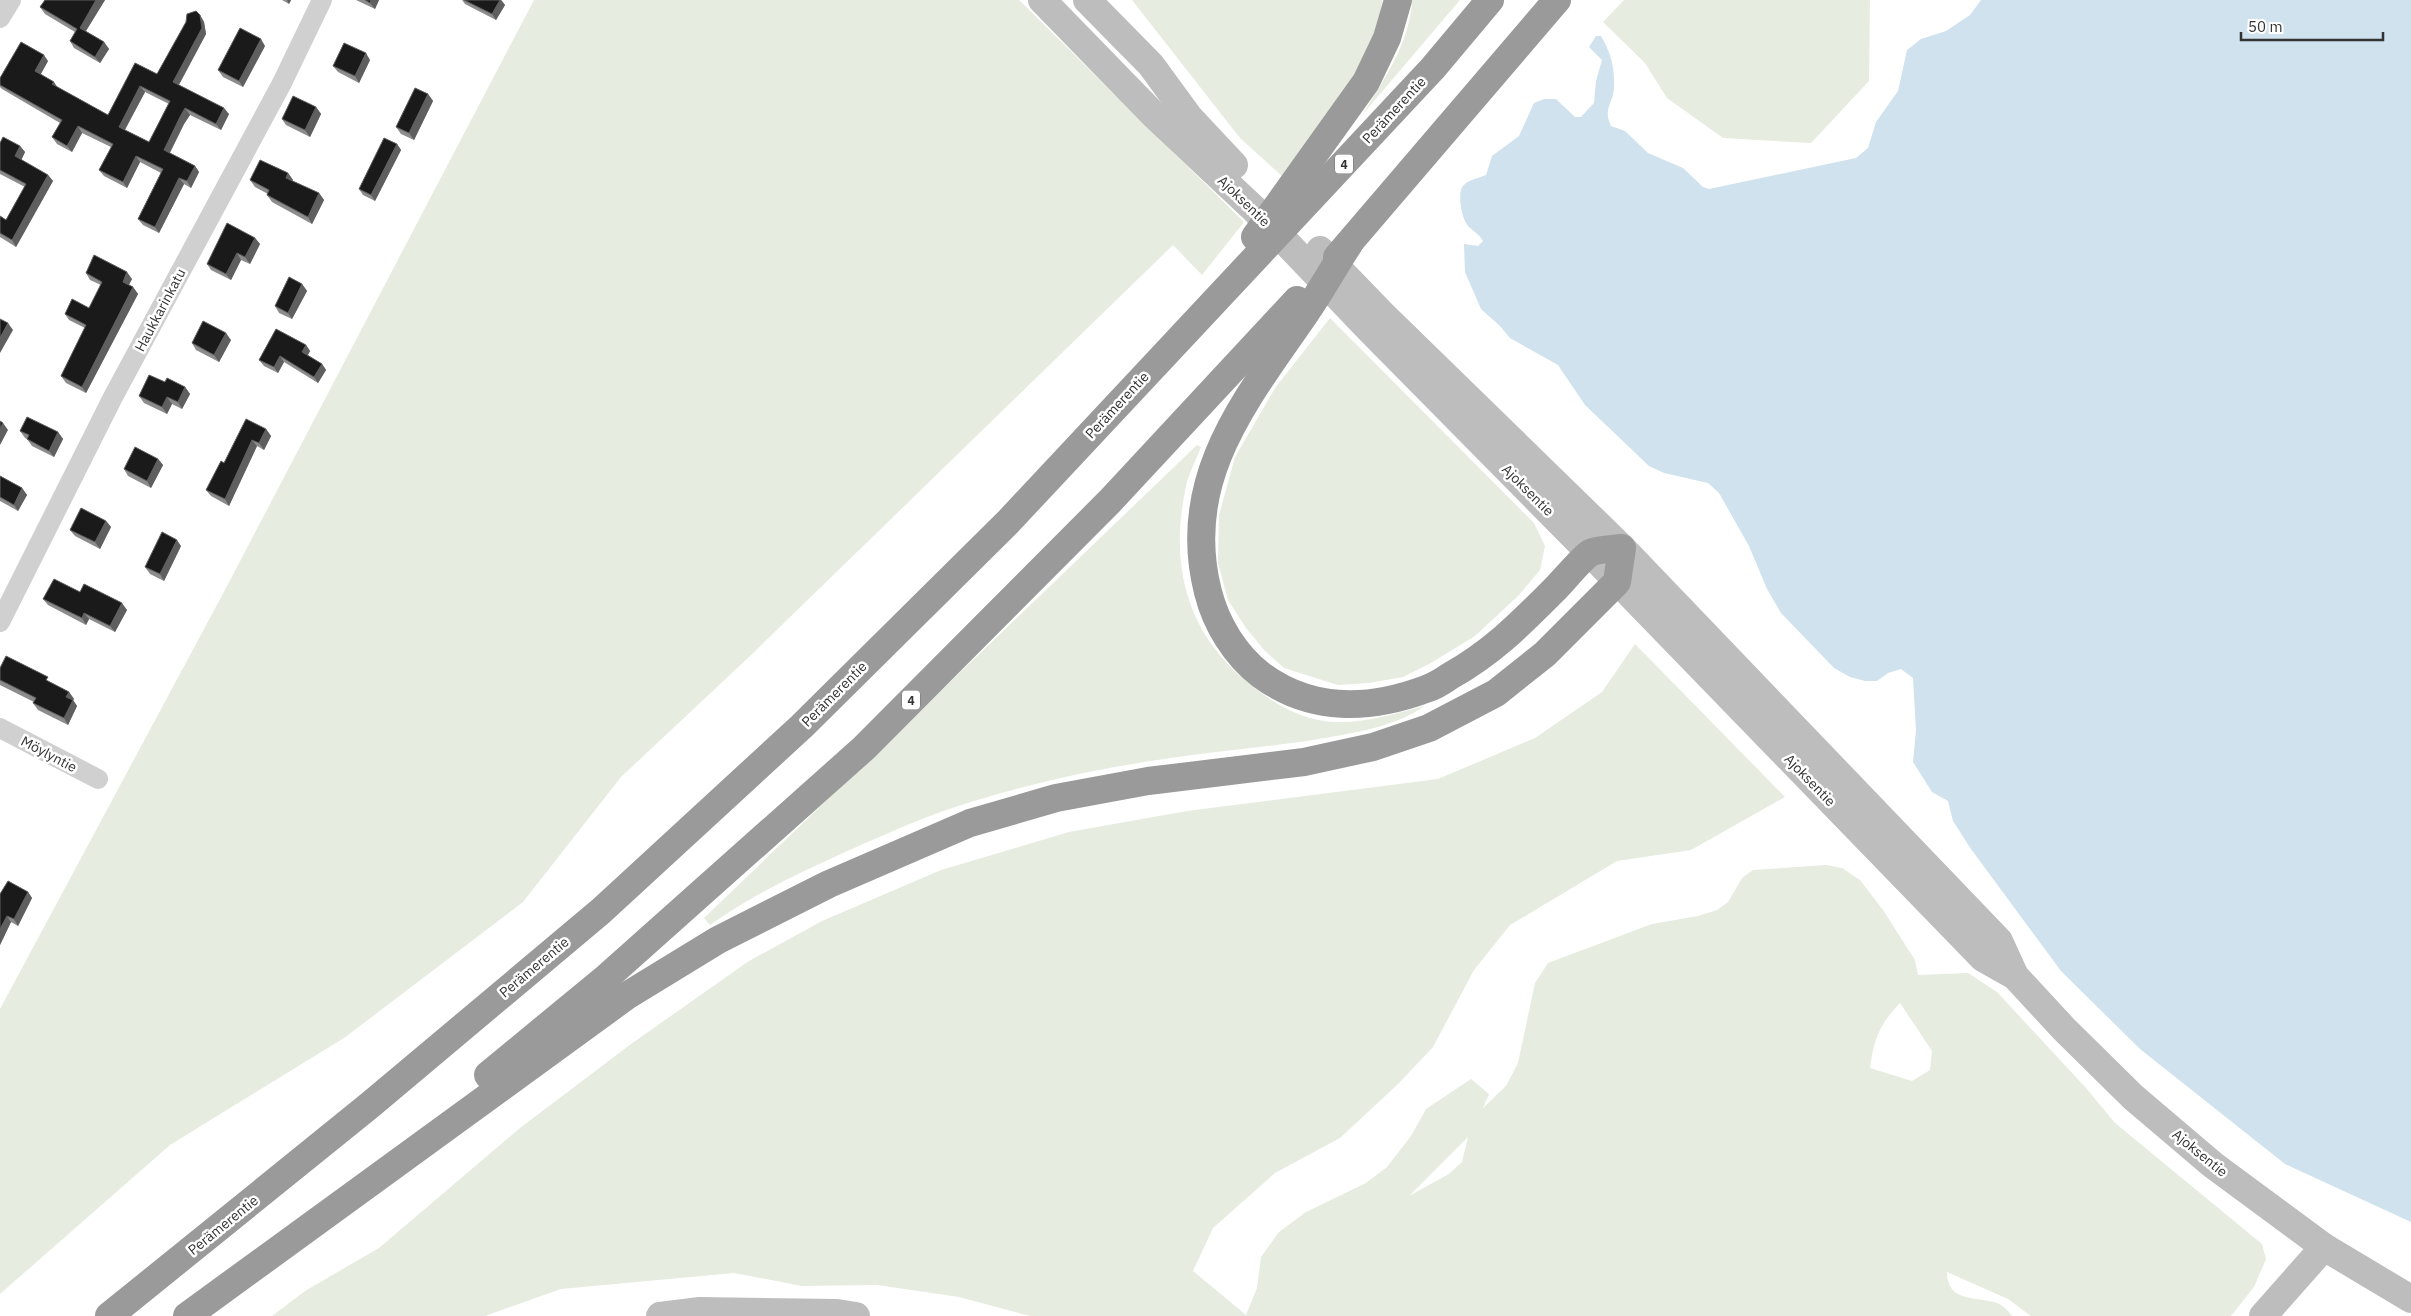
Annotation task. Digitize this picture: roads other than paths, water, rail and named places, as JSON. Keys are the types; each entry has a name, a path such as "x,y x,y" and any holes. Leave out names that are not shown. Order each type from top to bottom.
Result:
{"highway":[{"path":"1193,324 1366,82 1387,38 1398,0"},
{"name":"Perämerentie","path":"109,1316 370,1105 622,891 802,726 1008,522 1433,68 1490,0"},
{"name":"4","path":"186,1316 326,1208 607,977 864,748 1110,501 1349,244 1557,0"},
{"path":"186,1316 628,994 718,940 829,884 970,823 1056,798 1120,786 1304,762 1372,747 1429,728 1496,693 1545,654 1617,582 1622,548 1590,553 1510,635 1478,660 1428,689 1376,703 1325,704 1279,688 1243,659 1226,636 1212,609 1204,578 1200,544 1203,510 1210,476 1221,444 1239,410 1306,313 1349,244"}],"main road":[{"name":"Ajoksentie","path":"1042,0 1152,114 1216,162"},
{"name":"Ajoksentie","path":"1087,0 1150,65 1189,117 1216,162 1254,209 1622,548 1999,941 2015,976"},
{"name":"Ajoksentie","path":"1376,322 1617,582 1984,958 2015,976 2064,1029 2133,1097 2213,1165 2324,1247 2411,1299"},
{"path":"2263,1316 2324,1247"},
{"path":"660,1316 700,1311 837,1313 856,1316"}],"street":[{"path":"0,18 10,0"},
{"name":"Haukkarinkatu","path":"0,622 113,397 282,84 322,0"},
{"name":"Möylyntie","path":"0,728 98,779"}],"water":[{"path":"1981,0 2411,0 2411,1222 2285,1164 2140,1049 2061,971 1971,849 1953,821 1948,801 1932,792 1913,762 1916,730 1913,678 1901,669 1888,673 1877,681 1865,681 1850,677 1834,668 1781,613 1767,589 1749,546 1719,493 1708,483 1664,473 1649,466 1585,405 1558,365 1510,338 1481,309 1465,272 1464,244 1478,246 1483,241 1466,224 1464,219 1460,194 1464,185 1486,175 1492,156 1519,136 1534,103 1544,99 1556,99 1575,117 1581,117 1594,103 1596,81 1602,60 1589,47 1596,36 1601,36 1610,55 1613,67 1614,89 1608,111 1611,126 1625,131 1648,153 1683,168 1703,187 1709,189 1856,158 1868,148 1876,122 1898,91 1907,50 1921,39 1946,31 1970,15"}]}
